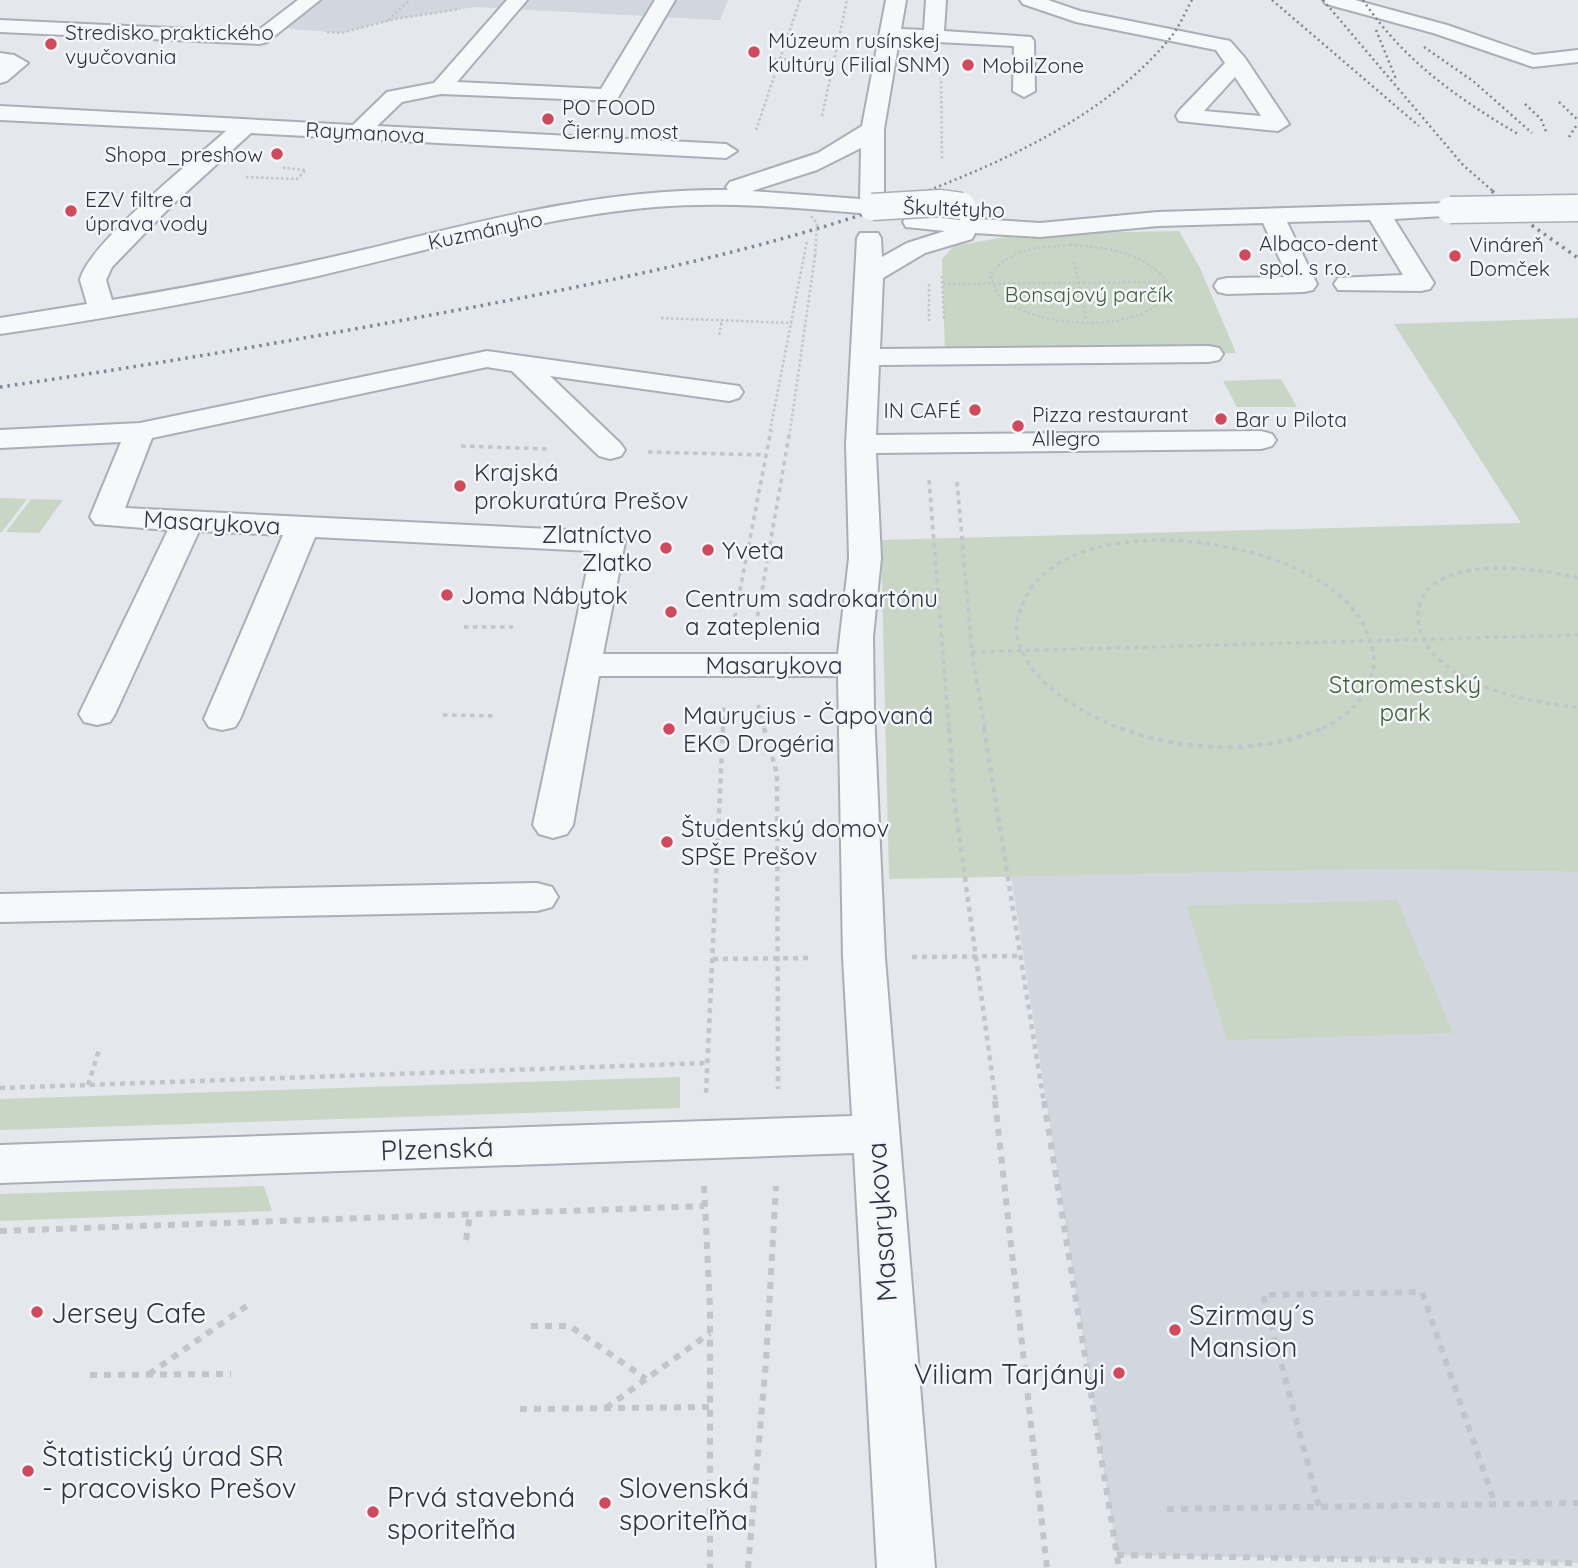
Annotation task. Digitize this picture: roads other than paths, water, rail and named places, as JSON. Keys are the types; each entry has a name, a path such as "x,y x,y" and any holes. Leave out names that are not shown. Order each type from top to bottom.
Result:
{"street":[{"path":"0,26 85,33 169,31 260,38 310,0"},
{"path":"441,88 517,0"},
{"path":"359,131 395,97 441,88 608,96 665,0"},
{"name":"Masarykova","path":"896,0 873,129 867,357 861,444 865,558 857,665 864,944 874,1134 906,1568"},
{"path":"934,36 936,0"},
{"path":"1030,0 1076,16 1223,45 1238,62"},
{"path":"1333,0 1440,29 1533,61 1578,56"},
{"path":"889,34 1024,41 1024,91"},
{"path":"0,59 7,59 2,62 18,64 0,77"},
{"name":"Raymanova","path":"1,112 726,151"},
{"path":"103,310 93,285 94,272 129,234 247,125"},
{"path":"702,197 785,174 821,160 851,147 873,129"},
{"name":"Kuzmányho","path":"0,326 244,284 548,217 610,206 702,197 872,207"},
{"name":"Škultétyho","path":"872,207 940,203 1158,219"},
{"name":"Škultétyho","path":"872,207 915,222 1040,230 1158,219 1578,208"},
{"path":"1347,284 1421,282 1377,212"},
{"path":"1227,286 1304,284 1272,216"},
{"path":"870,275 933,241 995,229"},
{"path":"867,357 1209,354"},
{"path":"0,439 140,432 487,359 729,391"},
{"path":"521,364 610,450"},
{"name":"Masarykova","path":"140,432 106,517 609,542 583,665 857,665"},
{"path":"861,444 1262,440"},
{"path":"97,714 188,521"},
{"path":"222,719 303,527"},
{"path":"553,825 583,665"},
{"path":"0,908 537,897"},
{"name":"Plzenská","path":"0,1164 778,1135 874,1134"}],"railway":[{"path":"924,192 1025,148 1090,110 1147,64 1174,33 1192,0"},
{"path":"1272,0 1419,126"},
{"path":"1323,0 1463,165 1494,192"},
{"path":"1363,0 1396,41 1433,76 1518,134"},
{"path":"1376,30 1396,79"},
{"path":"1424,47 1473,81 1532,133"},
{"path":"1559,102 1578,120"},
{"path":"1525,104 1541,119 1547,134"},
{"path":"1569,137 1578,123"},
{"path":"0,387 300,339 593,284 763,244 874,211 929,191"},
{"path":"1492,191 1530,224 1578,258"}],"place":[{"name":"Stredisko praktického vyučovania","path":"51,44"},
{"name":"Múzeum rusínskej kultúry (Filial SNM)","path":"754,52"},
{"name":"MobilZone","path":"968,65"},
{"name":"PO FOOD Čierny most","path":"548,119"},
{"name":"Shopa_preshow","path":"277,154"},
{"name":"EZV filtre a úprava vody","path":"71,211"},
{"name":"Albaco-dent spol. s r.o.","path":"1245,255"},
{"name":"Vináreň Domček","path":"1455,256"},
{"name":"IN CAFÉ","path":"975,410"},
{"name":"Bar u Pilota","path":"1221,419"},
{"name":"Pizza restaurant Allegro","path":"1018,426"},
{"name":"Krajská prokuratúra Prešov","path":"460,486"},
{"name":"Zlatníctvo Zlatko","path":"666,548"},
{"name":"Yveta","path":"708,550"},
{"name":"Joma Nábytok","path":"447,595"},
{"name":"Centrum sadrokartónu a zateplenia","path":"671,612"},
{"name":"Maurycius - Čapovaná EKO Drogéria","path":"669,729"},
{"name":"Študentský domov SPŠE Prešov","path":"667,842"},
{"name":"Jersey Cafe","path":"37,1312"},
{"name":"Szirmay´s Mansion","path":"1175,1330"},
{"name":"Viliam Tarjányi","path":"1119,1373"},
{"name":"Štatistický úrad SR - pracovisko Prešov","path":"28,1471"},
{"name":"Slovenská sporiteľňa","path":"605,1503"},
{"name":"Prvá stavebná sporiteľňa","path":"373,1512"}],"park label":[{"name":"Bonsajový parčík","path":"1089,294"},
{"name":"Staromestský park","path":"1405,698"}]}
